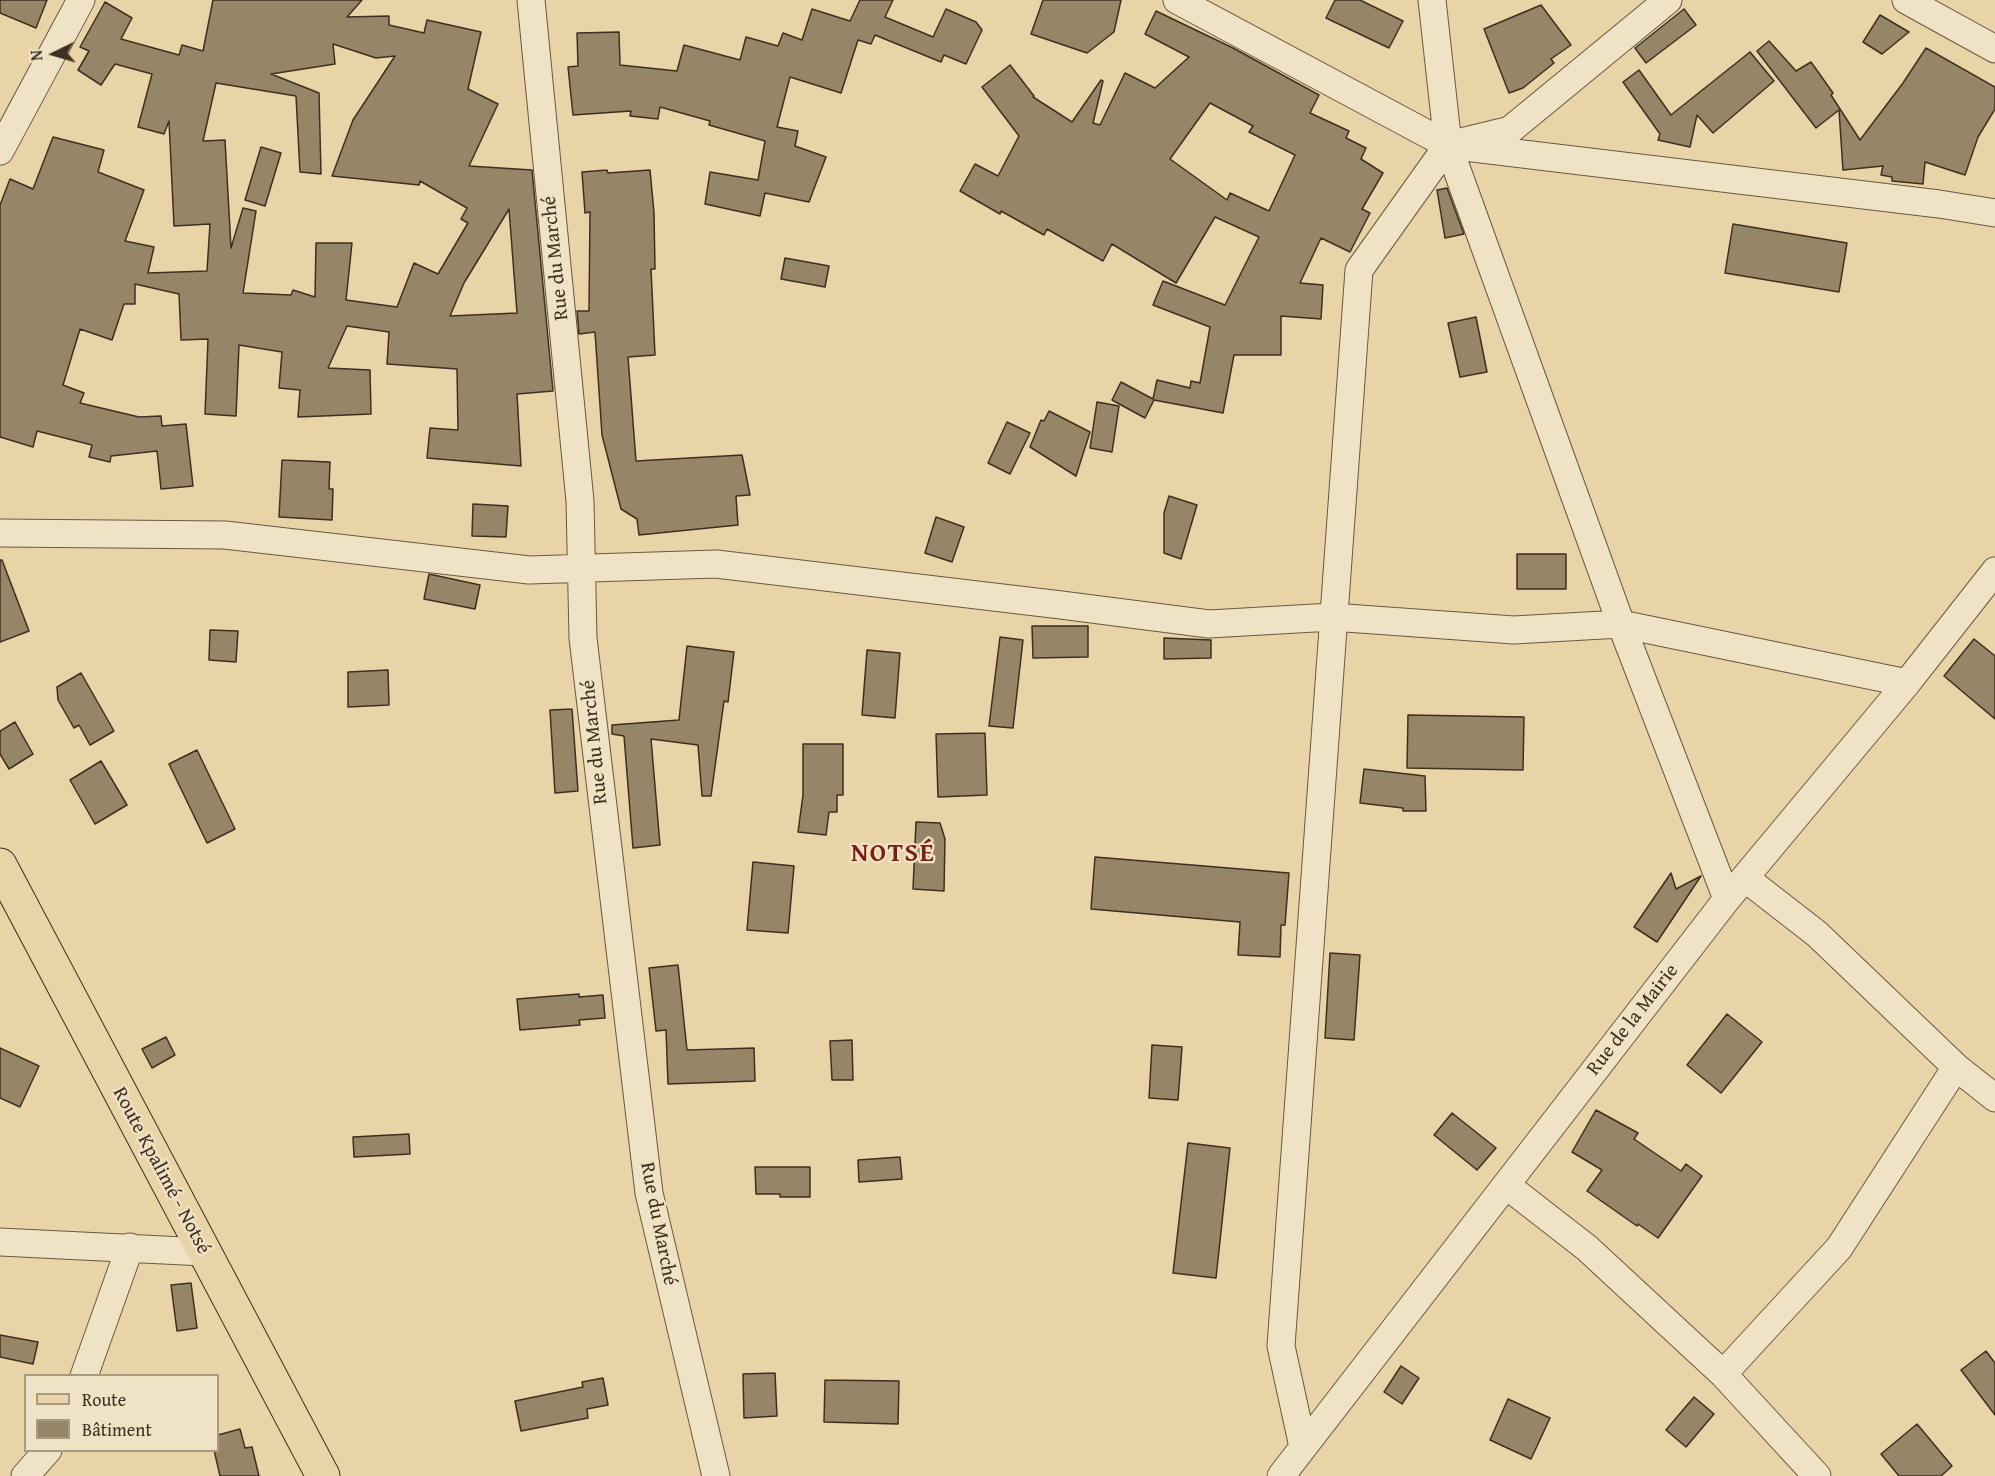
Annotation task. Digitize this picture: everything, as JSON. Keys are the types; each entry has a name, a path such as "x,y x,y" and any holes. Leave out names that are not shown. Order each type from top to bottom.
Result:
{"main road":[{"name":"Route Kpalimé - Notsé","path":"0,865 323,1476"}],"street":[{"path":"0,151 81,0"},
{"name":"Rue du Marché","path":"531,0 580,501 583,638 649,1193 716,1476"},
{"path":"1176,0 1448,146 1939,204 1995,213"},
{"path":"1432,0 1448,146 1621,624 1727,899"},
{"path":"1302,1447 1281,1346 1332,617 1359,270 1448,146 1510,130 1668,0"},
{"path":"1915,2 1995,49"},
{"path":"0,533 225,535 529,570 716,564 1209,624 1332,617 1514,630 1621,624 1907,683"},
{"name":"Rue de la Mairie","path":"1289,1473 1302,1447 1727,899 1907,683 1995,571"},
{"path":"1745,878 1817,934 1956,1067 1995,1098"},
{"path":"1723,1374 1839,1248 1956,1067"},
{"path":"1506,1185 1587,1248 1723,1374 1817,1476"},
{"path":"0,1242 204,1252"},
{"path":"85,1374 130,1247"},
{"path":"29,1475 46,1452"}],"building":[{"path":"0,0 47,0 36,28 0,13"},
{"path":"213,0 362,0 347,17 389,16 389,25 424,33 427,20 481,32 468,89 498,104 469,166 532,170 553,391 517,394 521,466 427,458 430,428 458,430 457,369 387,364 389,332 347,326 328,368 370,370 371,414 298,417 300,390 279,388 282,352 239,345 236,416 205,414 208,339 181,340 179,294 135,284 135,304 124,304 112,340 80,329 63,385 84,393 80,403 139,417 161,416 162,426 186,424 193,486 161,489 157,451 111,456 110,462 89,457 92,445 37,431 33,447 0,437 0,205 10,179 33,189 53,137 104,150 98,172 144,190 125,241 154,247 148,273 207,271 210,224 174,226 169,121 164,134 138,127 152,74 115,64 101,85 78,70 89,51 80,47 105,2 132,18 121,39 179,55 182,45 203,51","holes":["333,44 376,58 395,56 353,120 332,176 419,185 420,181 467,208 461,219 468,223 438,274 414,263 397,307 346,300 352,243 316,243 315,297 293,290 291,295 243,293 256,211 243,208 231,248 225,140 203,141 216,83 296,96 300,172 321,174 319,93 271,74 335,64","509,209 517,313 450,316 464,283"]},
{"path":"860,0 893,0 885,17 933,37 946,9 976,22 982,30 966,64 944,55 941,62 875,35 871,44 858,40 841,93 790,77 777,127 798,131 795,146 826,157 809,202 765,193 760,216 705,204 710,172 758,180 765,141 709,125 710,121 660,107 658,119 630,116 631,111 573,115 568,67 578,66 577,33 619,32 620,65 677,71 684,45 740,60 746,37 778,46 783,33 802,40 812,9 850,21"},
{"path":"1043,0 1121,0 1114,32 1087,53 1031,34"},
{"path":"1335,0 1360,0 1403,21 1389,48 1326,18"},
{"path":"1541,5 1571,45 1551,59 1554,63 1523,88 1509,93 1484,29"},
{"path":"1684,9 1696,25 1646,63 1635,48"},
{"path":"1156,11 1233,48 1319,95 1310,113 1349,131 1346,138 1366,148 1361,159 1383,173 1362,209 1370,213 1350,252 1321,238 1300,283 1323,285 1321,319 1281,316 1281,355 1234,355 1223,413 1154,400 1145,418 1112,400 1121,382 1153,399 1157,380 1190,388 1191,381 1200,383 1210,327 1153,305 1163,281 1225,305 1259,237 1215,217 1176,283 1112,244 1103,261 1047,229 1044,235 1001,211 1000,214 960,191 975,164 998,176 1019,136 982,87 1010,65 1033,97 1072,122 1101,80 1103,81 1093,123 1100,125 1125,73 1155,88 1189,57 1145,34","holes":["1210,103 1253,126 1249,132 1295,155 1269,211 1230,193 1227,200 1170,159"]},
{"path":"1880,15 1909,32 1882,54 1863,42"},
{"path":"1769,41 1796,71 1811,62 1833,93 1831,95 1860,140 1926,48 1995,87 1995,109 1978,137 1965,175 1925,162 1923,184 1892,181 1892,177 1881,175 1883,166 1843,170 1839,110 1816,128 1757,51"},
{"path":"1750,52 1774,81 1713,133 1697,115 1690,147 1658,140 1660,134 1623,82 1639,70 1671,115"},
{"path":"261,147 281,153 265,206 245,200"},
{"path":"607,170 608,173 650,170 654,213 655,269 651,269 655,355 628,357 636,461 742,455 750,495 736,496 738,525 639,535 637,519 621,509 602,435 595,332 579,334 577,311 589,311 590,212 585,213 582,172"},
{"path":"1447,188 1464,234 1445,238 1437,190"},
{"path":"1733,224 1847,243 1839,292 1725,273"},
{"path":"785,258 829,266 825,287 781,279"},
{"path":"1476,317 1487,372 1460,377 1448,323"},
{"path":"1097,402 1119,406 1112,452 1090,448"},
{"path":"1049,411 1090,432 1076,476 1030,447 1041,420 1044,421"},
{"path":"1007,422 1030,433 1010,474 988,463"},
{"path":"282,460 330,462 329,489 333,489 332,520 279,517"},
{"path":"1169,496 1197,505 1181,559 1164,553 1164,513"},
{"path":"473,504 508,506 506,537 472,536"},
{"path":"936,517 964,527 952,562 925,553"},
{"path":"1517,554 1566,554 1566,589 1517,589"},
{"path":"0,560 2,560 29,631 0,642"},
{"path":"429,574 480,585 475,609 424,599"},
{"path":"1032,626 1088,626 1088,657 1033,658"},
{"path":"210,630 238,631 236,662 209,660"},
{"path":"1000,637 1023,640 1013,728 989,726"},
{"path":"1164,638 1211,640 1211,658 1164,659"},
{"path":"1974,639 1995,656 1995,719 1944,676"},
{"path":"687,646 734,652 728,702 724,701 711,796 702,796 698,745 651,739 660,845 633,848 624,736 612,734 612,725 679,720"},
{"path":"867,650 900,653 895,718 862,715"},
{"path":"388,670 389,705 348,707 348,672"},
{"path":"81,673 114,731 90,745 79,725 74,728 58,700 57,687"},
{"path":"572,709 578,791 555,793 550,710"},
{"path":"1408,715 1524,717 1523,770 1407,768"},
{"path":"15,722 33,754 9,769 0,754 0,731"},
{"path":"985,733 987,795 938,797 936,734"},
{"path":"803,744 843,744 843,795 837,795 837,812 829,812 826,835 798,832 803,795"},
{"path":"197,750 235,829 207,843 169,764"},
{"path":"101,761 127,805 95,824 70,780"},
{"path":"1364,769 1425,776 1426,811 1403,811 1403,808 1360,803"},
{"path":"916,822 940,823 945,839 944,891 913,889"},
{"path":"1095,857 1289,873 1285,925 1281,925 1280,957 1238,955 1240,922 1091,909"},
{"path":"753,862 794,866 788,933 747,930"},
{"path":"1671,873 1676,889 1701,876 1657,942 1634,927"},
{"path":"1330,953 1360,955 1354,1040 1325,1038"},
{"path":"678,965 687,1050 754,1048 755,1081 668,1084 666,1030 656,1031 649,968"},
{"path":"579,994 579,997 603,995 605,1018 579,1020 580,1025 520,1030 517,999"},
{"path":"1727,1014 1762,1042 1721,1093 1687,1065"},
{"path":"166,1037 175,1055 152,1068 142,1049"},
{"path":"852,1040 853,1080 832,1080 830,1041"},
{"path":"1152,1045 1182,1047 1178,1100 1149,1098"},
{"path":"0,1048 39,1066 20,1107 0,1098"},
{"path":"1596,1110 1638,1133 1634,1139 1681,1171 1686,1164 1702,1176 1658,1238 1587,1191 1602,1170 1572,1152"},
{"path":"1452,1113 1496,1148 1477,1170 1434,1135"},
{"path":"409,1134 410,1154 354,1157 353,1137"},
{"path":"1188,1143 1230,1148 1216,1278 1173,1273"},
{"path":"900,1157 902,1179 859,1182 858,1160"},
{"path":"755,1167 810,1167 810,1197 756,1194"},
{"path":"191,1283 197,1328 177,1331 171,1285"},
{"path":"0,1335 38,1342 33,1364 0,1357"},
{"path":"1986,1351 1995,1363 1995,1415 1961,1370"},
{"path":"1401,1366 1419,1378 1402,1404 1384,1392"},
{"path":"775,1373 777,1416 744,1418 743,1374"},
{"path":"603,1378 608,1405 587,1409 588,1418 521,1431 515,1401 583,1387 582,1382"},
{"path":"825,1380 899,1381 898,1424 824,1422"},
{"path":"1694,1397 1714,1414 1686,1447 1666,1430"},
{"path":"1508,1399 1550,1418 1531,1459 1490,1440"},
{"path":"1917,1424 1952,1466 1941,1476 1899,1476 1881,1454"},
{"path":"240,1429 245,1448 252,1447 259,1476 220,1476 214,1452 219,1452 219,1435"}],"district":[{"name":"NOTSÉ","path":"893,854"}]}
